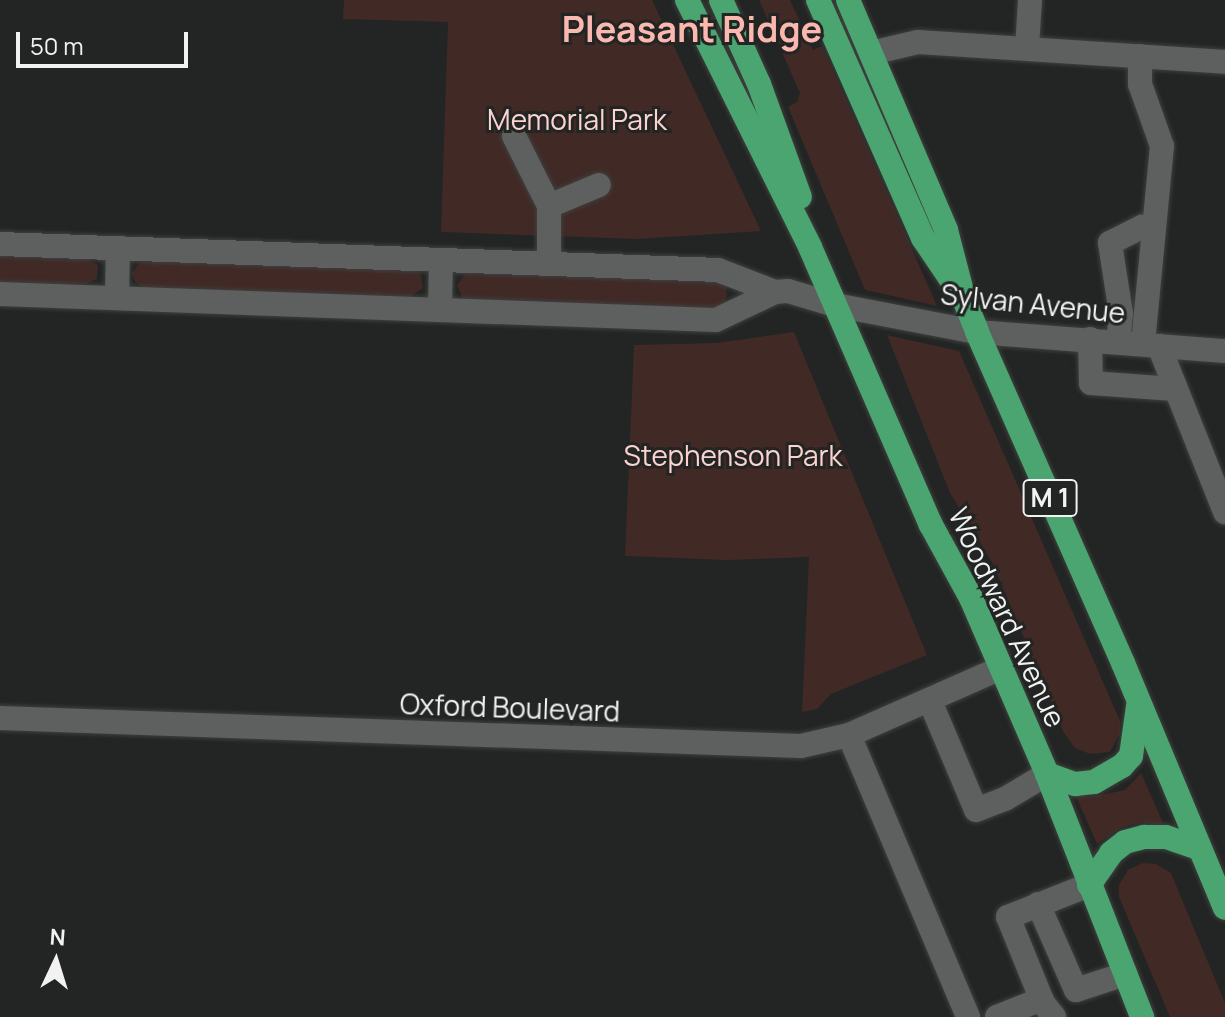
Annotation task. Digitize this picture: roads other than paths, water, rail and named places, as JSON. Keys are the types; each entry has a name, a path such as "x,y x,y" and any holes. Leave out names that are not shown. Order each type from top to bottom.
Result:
{"main road":[{"name":"Woodward Avenue","path":"687,0 810,247 931,525 971,598 1047,774 1142,1017"},
{"name":"Woodward Avenue","path":"721,0 759,84 794,178 810,247"},
{"name":"M 1","path":"818,0 923,238 964,299 1225,908"},
{"path":"848,0 946,230 964,299"},
{"path":"1047,774 1075,784 1094,782 1122,766 1131,756 1139,704"},
{"path":"1089,885 1111,853 1125,842 1144,837 1166,837 1200,849"}],"street":[{"path":"1015,0 1019,48"},
{"path":"1019,48 1030,0"},
{"path":"871,53 896,44 918,42 1225,62"},
{"path":"1140,56 1140,84 1162,146 1154,228 1151,345 1174,389 1225,512"},
{"path":"514,136 549,206 549,264"},
{"path":"549,206 599,185"},
{"path":"1118,342 1121,314 1110,243 1142,227 1154,228"},
{"name":"Sylvan Avenue","path":"0,244 718,270 775,292 788,291 835,305 977,332 1225,351"},
{"path":"117,298 118,248"},
{"path":"440,310 441,260"},
{"path":"0,294 716,320 775,292"},
{"path":"1090,339 1091,383 1174,389"},
{"name":"Oxford Boulevard","path":"0,718 758,747 801,746 849,735 1001,668"},
{"path":"930,701 976,810 1005,799 1047,774"},
{"path":"849,735 968,1017"},
{"path":"1046,1006 1008,917 1089,885"},
{"path":"1038,904 1076,990"},
{"path":"1018,940 1049,927"},
{"path":"997,1017 1046,1006 1076,990 1125,974"}],"district":[{"name":"Pleasant Ridge","path":"692,29"}],"park label":[{"name":"Memorial Park","path":"577,119"},
{"name":"Stephenson Park","path":"733,455"}]}
